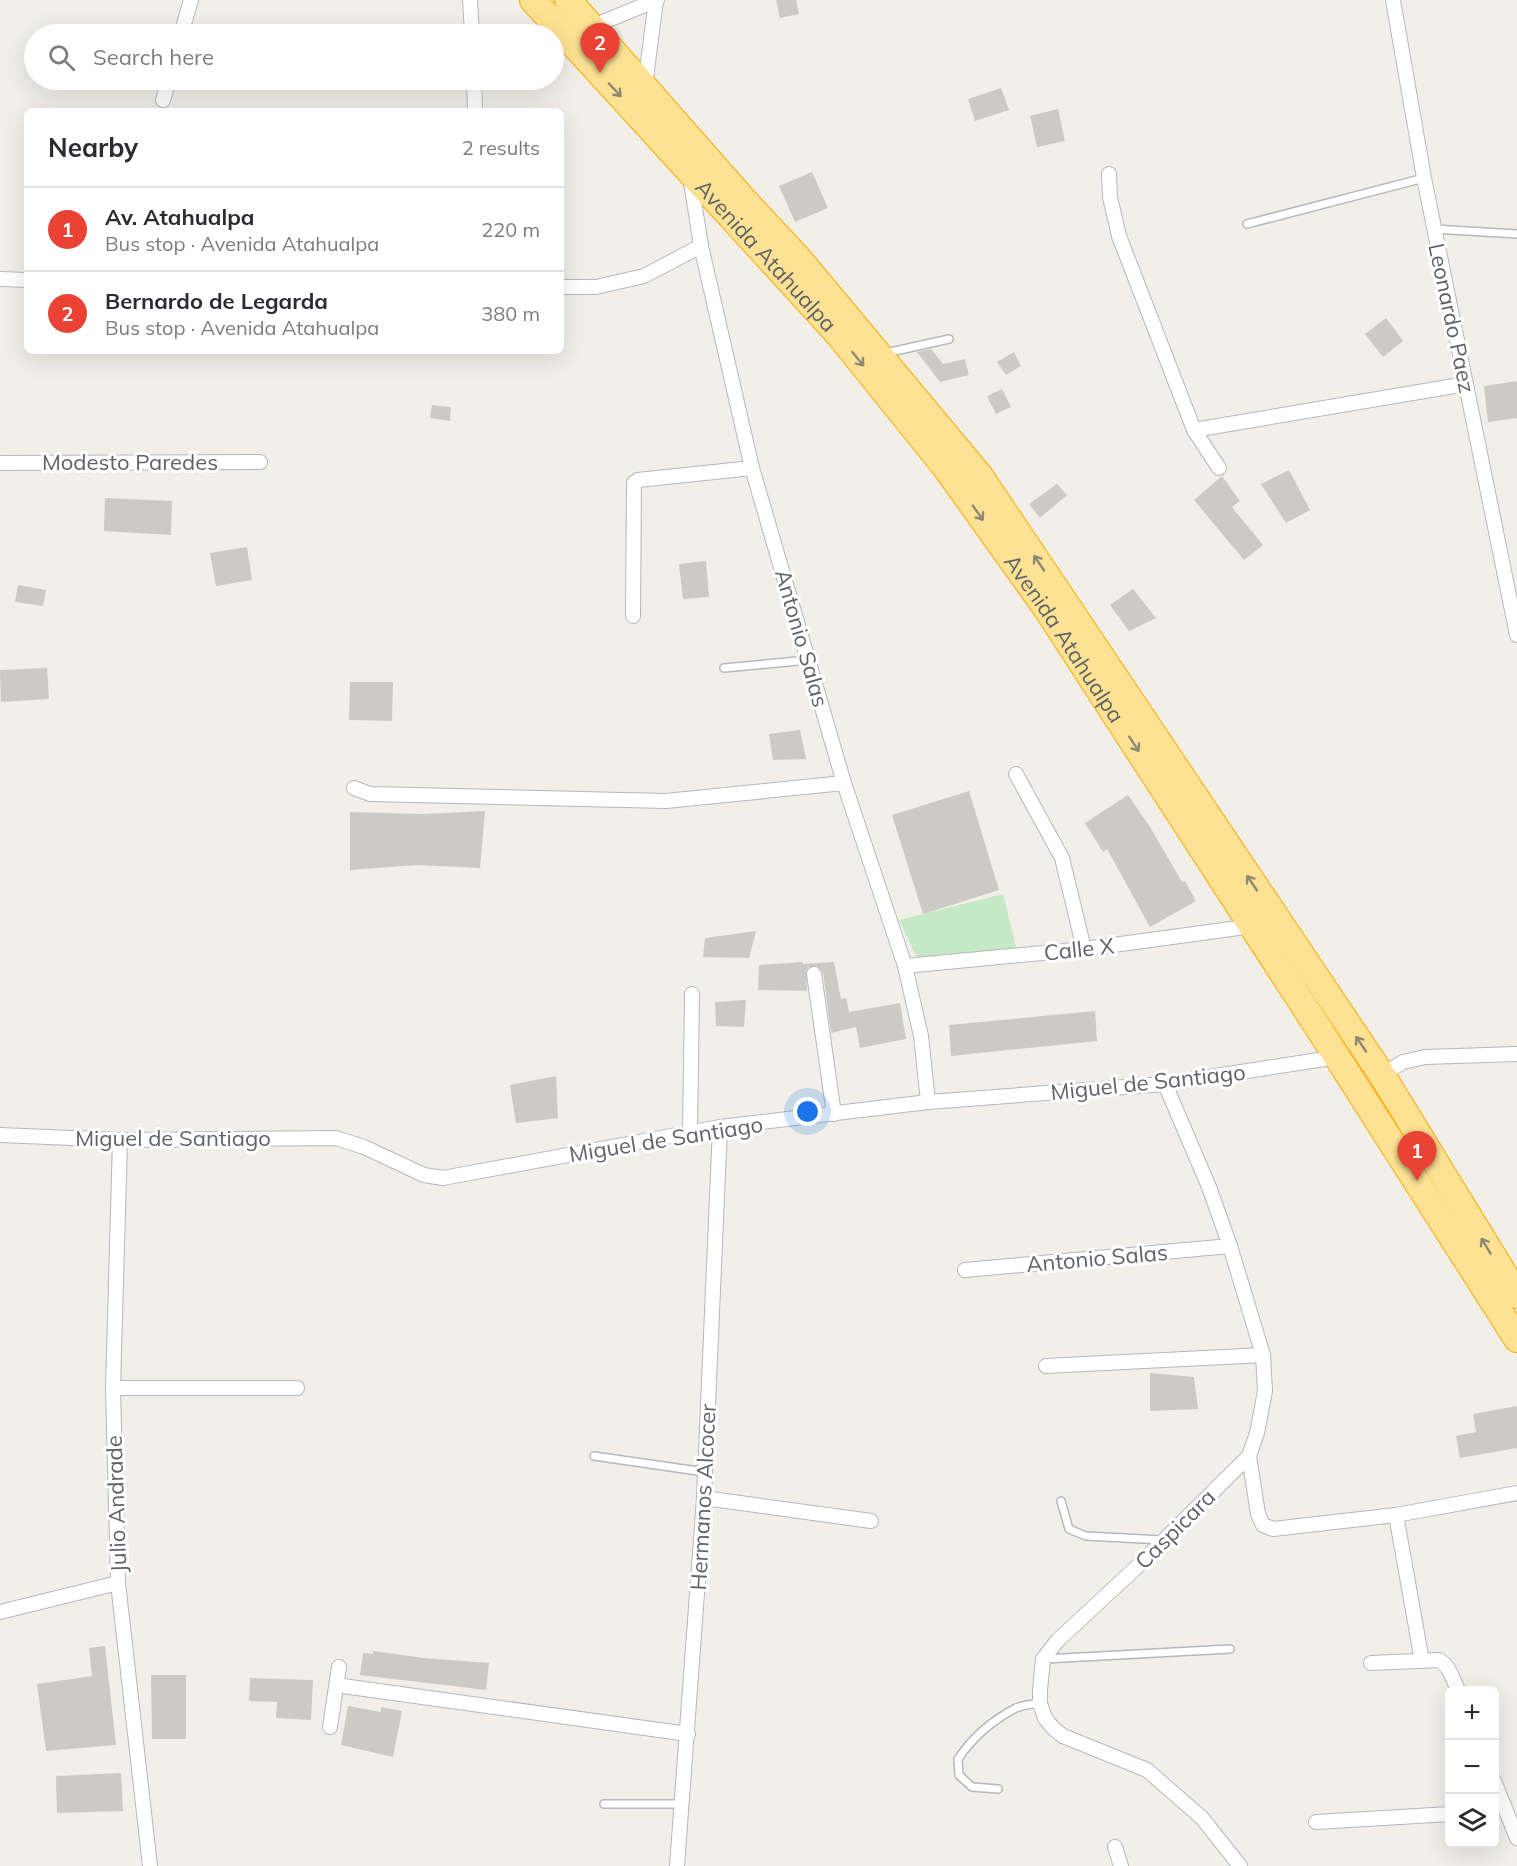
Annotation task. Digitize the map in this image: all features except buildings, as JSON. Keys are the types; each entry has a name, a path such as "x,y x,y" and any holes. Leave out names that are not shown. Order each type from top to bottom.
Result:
{"highway":[{"name":"Avenida Atahualpa","path":"533,0 555,24"},
{"name":"Avenida Atahualpa","path":"568,0 880,354 980,476 1382,1075 1517,1295"},
{"name":"Avenida Atahualpa","path":"564,34 838,334 946,468 1046,608 1517,1339"}],"street":[{"path":"184,24 191,0"},
{"path":"470,0 471,24"},
{"path":"593,26 656,0 645,86"},
{"name":"Leonardo Paez","path":"1393,0 1424,178 1517,635"},
{"path":"163,100 166,90"},
{"path":"474,90 475,108"},
{"name":"Antonio Salas","path":"689,170 701,246 752,468 844,783 905,966 921,1036 928,1102"},
{"path":"1109,174 1110,197 1119,236 1194,430 1219,468"},
{"path":"564,286 596,287 644,276 701,246"},
{"path":"0,279 24,279"},
{"path":"1194,430 1466,384"},
{"name":"Modesto Paredes","path":"0,463 261,462"},
{"path":"633,616 634,483 638,480 752,468"},
{"path":"1016,774 1062,858 1084,949"},
{"path":"354,788 370,794 666,801 844,783"},
{"name":"Calle X","path":"905,966 1084,949 1253,926"},
{"path":"813,974 834,1114"},
{"path":"690,1132 692,994"},
{"path":"1382,1075 1403,1062 1425,1057 1517,1054"},
{"name":"Miguel de Santiago","path":"0,1135 120,1140 336,1138 364,1147 424,1175 443,1178 720,1127 928,1102 1165,1084 1337,1057"},
{"name":"Caspicara","path":"1043,1659 1058,1640 1139,1565 1249,1456 1257,1433 1265,1391 1263,1355 1230,1246 1209,1187 1165,1084"},
{"name":"Hermanos Alcocer","path":"677,1866 704,1498 720,1127"},
{"name":"Julio Andrade","path":"120,1140 113,1388 118,1583 150,1866"},
{"name":"Antonio Salas","path":"965,1270 1230,1246"},
{"path":"1046,1366 1263,1355"},
{"path":"113,1388 297,1388"},
{"path":"1249,1456 1258,1514 1263,1526 1274,1529 1396,1515 1517,1493"},
{"path":"704,1498 871,1521"},
{"path":"1396,1515 1422,1661"},
{"path":"0,1612 118,1583"},
{"path":"1043,1659 1040,1703 1045,1718 1063,1736 1147,1770 1202,1818 1240,1866"},
{"path":"1371,1663 1439,1660 1445,1663 1456,1686"},
{"path":"330,1727 339,1666"},
{"path":"336,1685 688,1734"},
{"path":"1497,1794 1501,1811 1517,1838"},
{"path":"1316,1822 1445,1814"},
{"path":"1115,1846 1120,1866"}],"lane":[{"path":"1247,224 1424,178"},
{"path":"1434,229 1517,234"},
{"path":"880,354 949,339"},
{"path":"724,668 808,660"},
{"path":"594,1456 705,1473"},
{"path":"1060,1501 1069,1529 1086,1536 1162,1540"},
{"path":"1043,1659 1230,1649"},
{"path":"998,1789 972,1787 959,1775 958,1759 970,1741 996,1721 1018,1707 1040,1703"},
{"path":"604,1804 682,1804"}],"green space":[{"path":"1003,894 1017,951 917,958 899,920"}],"place":[{"name":"Bernardo de Legarda","path":"600,73"},
{"name":"Av. Atahualpa","path":"1417,1181"}]}
